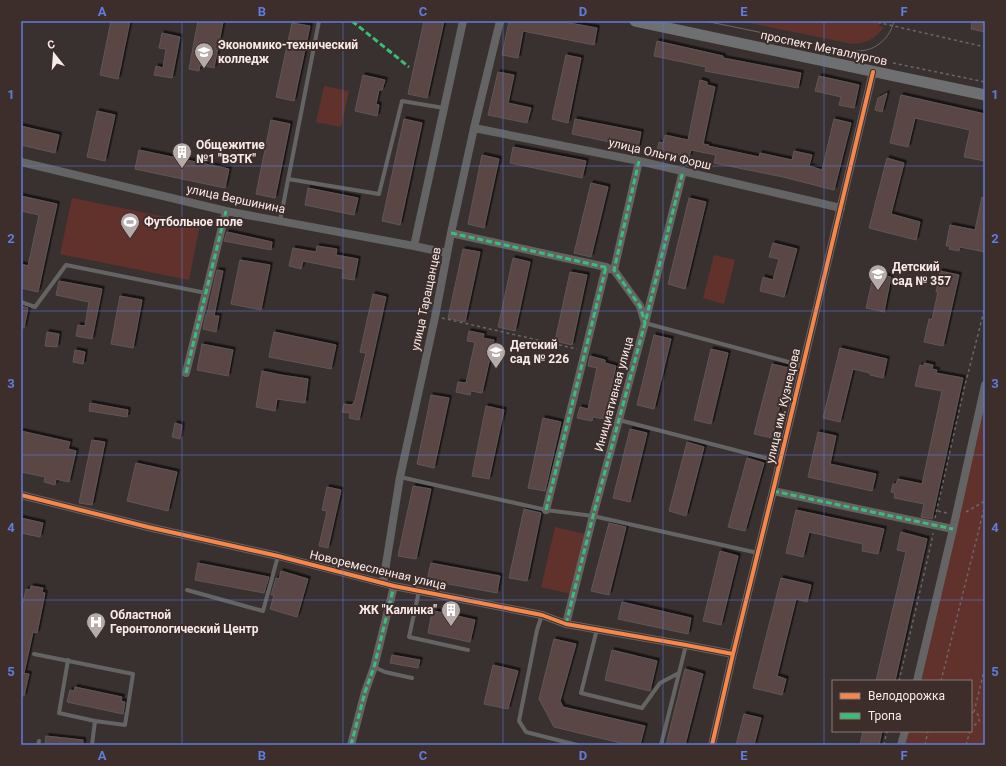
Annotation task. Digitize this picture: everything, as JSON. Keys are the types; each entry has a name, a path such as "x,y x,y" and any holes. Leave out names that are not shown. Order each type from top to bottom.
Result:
{"main road":[{"name":"проспект Металлургов","path":"635,21 985,95"}],"street":[{"name":"улица Таращанцев","path":"414,246 462,21"},
{"name":"улица Таращанцев","path":"383,583 400,477 435,317 451,232 500,21"},
{"name":"улица им. Кузнецова","path":"712,745 873,72"},
{"name":"улица Ольги Форш","path":"474,128 639,161 841,208"},
{"path":"546,510 586,351 639,161"},
{"name":"улица Вершинина","path":"21,162 226,211 448,253"},
{"name":"Инициативная улица","path":"566,624 593,516 645,323 683,171"},
{"path":"186,373 226,211"},
{"path":"451,232 610,268 640,306 645,323"},
{"path":"917,680 985,385"},
{"path":"773,491 953,529"},
{"name":"Новоремесленная улица","path":"21,495 148,527 278,556 394,586 542,615 566,624 733,654"},
{"path":"351,745 365,692 374,667 394,586"},
{"path":"901,745 904,732"}],"lane":[{"path":"280,221 319,21"},
{"path":"288,179 379,194 402,101 444,108"},
{"path":"21,302 35,307 66,266 206,292"},
{"path":"645,323 803,366"},
{"path":"619,420 780,462"},
{"path":"400,477 546,510 593,516 758,553"},
{"path":"187,590 263,611 278,556"},
{"path":"419,591 409,637 468,650"},
{"path":"542,615 537,627 519,721 526,732 577,745"},
{"path":"597,629 580,693 642,708 660,683 679,673"},
{"path":"661,745 686,645"},
{"path":"34,654 68,660 133,674 125,725 95,721 59,713 68,660"},
{"path":"374,667 385,672 412,678"},
{"path":"92,745 95,721"}],"path":[{"path":"872,21 985,47"},
{"path":"893,64 985,82"},
{"path":"899,680 931,544 964,389 985,308"},
{"path":"435,317 586,351"},
{"path":"966,512 985,501"},
{"path":"941,680 985,505"},
{"path":"972,726 979,721 979,716 976,712 974,712 985,667"},
{"path":"884,745 887,732"},
{"path":"925,745 928,732"},
{"path":"966,745 970,732"}],"shaded area":[{"path":"740,21 881,21 879,26 884,27 870,40 852,44"},
{"path":"324,86 349,91 341,127 316,122"},
{"name":"Футбольное поле","path":"72,198 200,224 189,280 60,254"},
{"path":"714,255 735,260 724,304 703,298"},
{"path":"985,392 985,745 903,745 906,732 972,732 972,680 918,680"},
{"path":"555,527 585,534 571,594 541,587"}],"building":[{"path":"111,21 130,21 118,79 100,75"},
{"path":"198,21 223,22 214,68 200,65 199,71 189,69"},
{"path":"424,21 444,21 427,98 408,94"},
{"path":"509,21 558,21 597,28 594,45 523,31 518,58 502,55"},
{"path":"972,21 985,21 985,32 971,29"},
{"path":"292,23 310,26 294,101 276,97"},
{"path":"162,33 180,37 172,78 154,75 156,66 163,68 166,49 159,48"},
{"path":"657,41 723,56 723,58 801,73 798,88 705,71 706,67 654,56"},
{"path":"566,55 581,58 568,123 552,119"},
{"path":"498,72 514,75 508,103 531,108 527,123 488,115"},
{"path":"363,75 385,80 382,90 379,90 376,104 379,105 377,116 355,111"},
{"path":"819,76 859,85 854,108 839,105 841,97 815,91"},
{"path":"700,80 707,82 707,85 715,87 703,144 709,145 708,146 759,157 760,153 792,160 794,151 812,155 809,166 822,170 834,119 851,123 834,190 783,177 714,163 716,155 691,150 689,157 657,151 659,142 663,143 665,135 688,140"},
{"path":"887,93 882,112 875,110 878,98"},
{"path":"901,95 985,114 985,161 964,157 970,130 915,118 908,147 890,143"},
{"path":"97,111 115,115 105,161 87,157"},
{"path":"404,119 422,123 400,225 382,221"},
{"path":"575,119 641,132 638,148 572,134"},
{"path":"271,120 290,124 275,198 256,194"},
{"path":"21,126 59,135 55,153 21,145"},
{"path":"513,147 586,161 582,178 510,163"},
{"name":"Общежитие №1 \"ВЭТК\"","path":"139,150 229,169 225,188 135,169"},
{"path":"482,155 499,159 484,228 468,224"},
{"path":"887,158 904,163 891,214 920,222 916,240 869,228"},
{"path":"591,183 608,187 591,257 574,253"},
{"path":"308,188 358,198 354,215 305,205"},
{"path":"21,196 57,204 38,292 21,288 21,264 28,266 39,215 21,211"},
{"path":"982,197 985,198 985,252 960,247 959,251 949,249 950,246 946,246 950,225 975,230"},
{"path":"689,198 706,202 685,289 668,284"},
{"path":"227,232 272,242 271,250 224,241"},
{"path":"773,243 797,249 784,297 760,291 763,277 773,280 779,259 769,257"},
{"path":"317,246 337,249 336,255 358,259 354,280 342,278 343,269 303,261 301,269 289,266 293,248 316,252"},
{"path":"463,249 480,252 465,322 448,318"},
{"path":"513,258 530,262 515,331 498,327"},
{"path":"240,260 270,265 261,310 231,304"},
{"path":"217,270 223,271 214,316 219,316 216,332 203,329"},
{"path":"940,271 959,275 943,346 924,342 929,319 932,319 938,292 936,292"},
{"path":"570,272 587,275 572,345 555,341"},
{"path":"874,273 891,277 884,312 866,308"},
{"path":"59,281 102,289 92,339 76,336 78,325 85,326 89,302 56,295"},
{"path":"373,294 386,297 359,420 349,418 350,413 342,412 344,404 352,405 355,400 366,353 360,352"},
{"path":"120,296 142,300 133,348 111,344"},
{"path":"21,306 28,308 24,328 21,327"},
{"path":"469,331 484,334 483,338 494,340 482,393 471,391 470,395 456,392 458,382 466,383 475,342 467,341"},
{"path":"47,332 59,334 57,347 45,346"},
{"path":"274,332 336,345 331,369 269,357"},
{"path":"654,335 671,339 654,409 637,405"},
{"path":"202,344 233,350 228,376 197,370"},
{"path":"840,348 887,359 883,378 853,369 840,422 823,418"},
{"path":"711,349 728,353 711,424 694,420"},
{"path":"75,350 85,352 83,364 73,362"},
{"path":"590,356 605,360 605,363 616,366 604,419 593,417 592,421 577,418 580,407 588,409 597,368 588,366"},
{"path":"924,363 933,365 932,369 937,370 936,373 963,378 932,519 921,517 924,504 894,498 895,493 891,492 893,484 896,484 898,479 922,484 942,391 915,386 920,365 924,366"},
{"path":"772,364 789,368 772,438 754,434"},
{"path":"262,371 308,379 305,403 277,399 275,411 256,407"},
{"path":"431,395 449,398 434,468 417,464"},
{"path":"90,403 128,410 127,417 89,411"},
{"path":"486,406 504,410 489,479 472,476"},
{"path":"543,418 561,422 545,491 528,488"},
{"path":"175,423 182,425 180,439 172,437"},
{"path":"630,429 647,433 630,502 613,498"},
{"path":"21,431 70,442 68,449 76,451 69,482 56,479 55,485 44,482 45,477 21,472"},
{"path":"818,432 836,436 830,464 876,474 872,491 808,477"},
{"path":"92,440 105,442 92,505 79,503"},
{"path":"687,442 704,447 686,516 669,511"},
{"path":"747,458 764,463 745,531 728,527"},
{"path":"136,463 177,472 168,511 127,501"},
{"path":"413,486 431,489 416,559 398,556"},
{"path":"327,487 341,490 328,548 319,546 327,511 322,510"},
{"path":"524,509 541,513 527,581 509,578"},
{"path":"796,510 884,529 878,554 862,551 863,544 809,532 803,557 786,553"},
{"path":"21,518 43,523 40,537 21,533"},
{"path":"609,523 626,527 609,595 591,591"},
{"path":"901,532 927,539 895,680 876,680 906,552 897,550"},
{"path":"720,551 738,556 721,625 703,621"},
{"path":"198,563 269,577 264,593 195,580"},
{"path":"431,563 500,576 497,593 427,580"},
{"path":"281,571 308,579 297,617 270,609 274,595 271,595 276,578 279,579"},
{"path":"781,578 811,585 807,602 796,599 777,676 786,679 782,695 753,688"},
{"path":"31,586 43,588 42,592 45,593 37,633 33,632 24,673 22,673 29,674 24,696 21,695 21,612 26,589 30,590"},
{"path":"622,602 691,618 688,634 618,619"},
{"name":"ЖК \"Калинка\"","path":"434,611 475,620 470,642 428,633 431,617 433,617"},
{"path":"554,639 576,644 560,701 563,707 645,726 640,745 629,745 554,727 539,699"},
{"path":"612,650 657,661 650,691 605,680"},
{"path":"392,655 420,660 418,668 390,663"},
{"path":"493,665 518,671 508,709 484,704"},
{"path":"685,669 703,674 685,745 666,745"},
{"path":"75,687 122,697 121,701 125,702 123,714 67,702 70,690 74,691"},
{"path":"744,714 761,718 754,745 736,745"},
{"path":"863,732 882,732 879,745 860,745"},
{"path":"46,736 83,740 83,745 45,745"}],"tram line":[{"path":"705,21 851,51 867,50 879,44 888,35 894,21"}],"marked path":[{"path":"352,21 409,67"},
{"path":"639,161 614,270 640,306 645,323"},
{"path":"566,624 593,516 645,323 683,171"},
{"path":"186,373 226,211"},
{"path":"451,233 609,268"},
{"path":"546,510 606,267"},
{"path":"773,491 953,529"},
{"path":"351,745 365,692 374,667 394,586"}],"cycle path":[{"path":"712,745 873,72"},
{"path":"21,495 148,527 278,556 394,586 542,615 566,624 733,654"}],"place":[{"name":"Экономико-технический колледж","path":"204,69"},
{"name":"Общежитие №1 \"ВЭТК\"","path":"182,169"},
{"name":"Футбольное поле","path":"130,239"},
{"name":"Детский сад № 357","path":"878,291"},
{"name":"Детский сад № 226","path":"496,369"},
{"name":"ЖК \"Калинка\"","path":"451,627"},
{"name":"Областной Геронтологический Центр","path":"96,639"}]}
